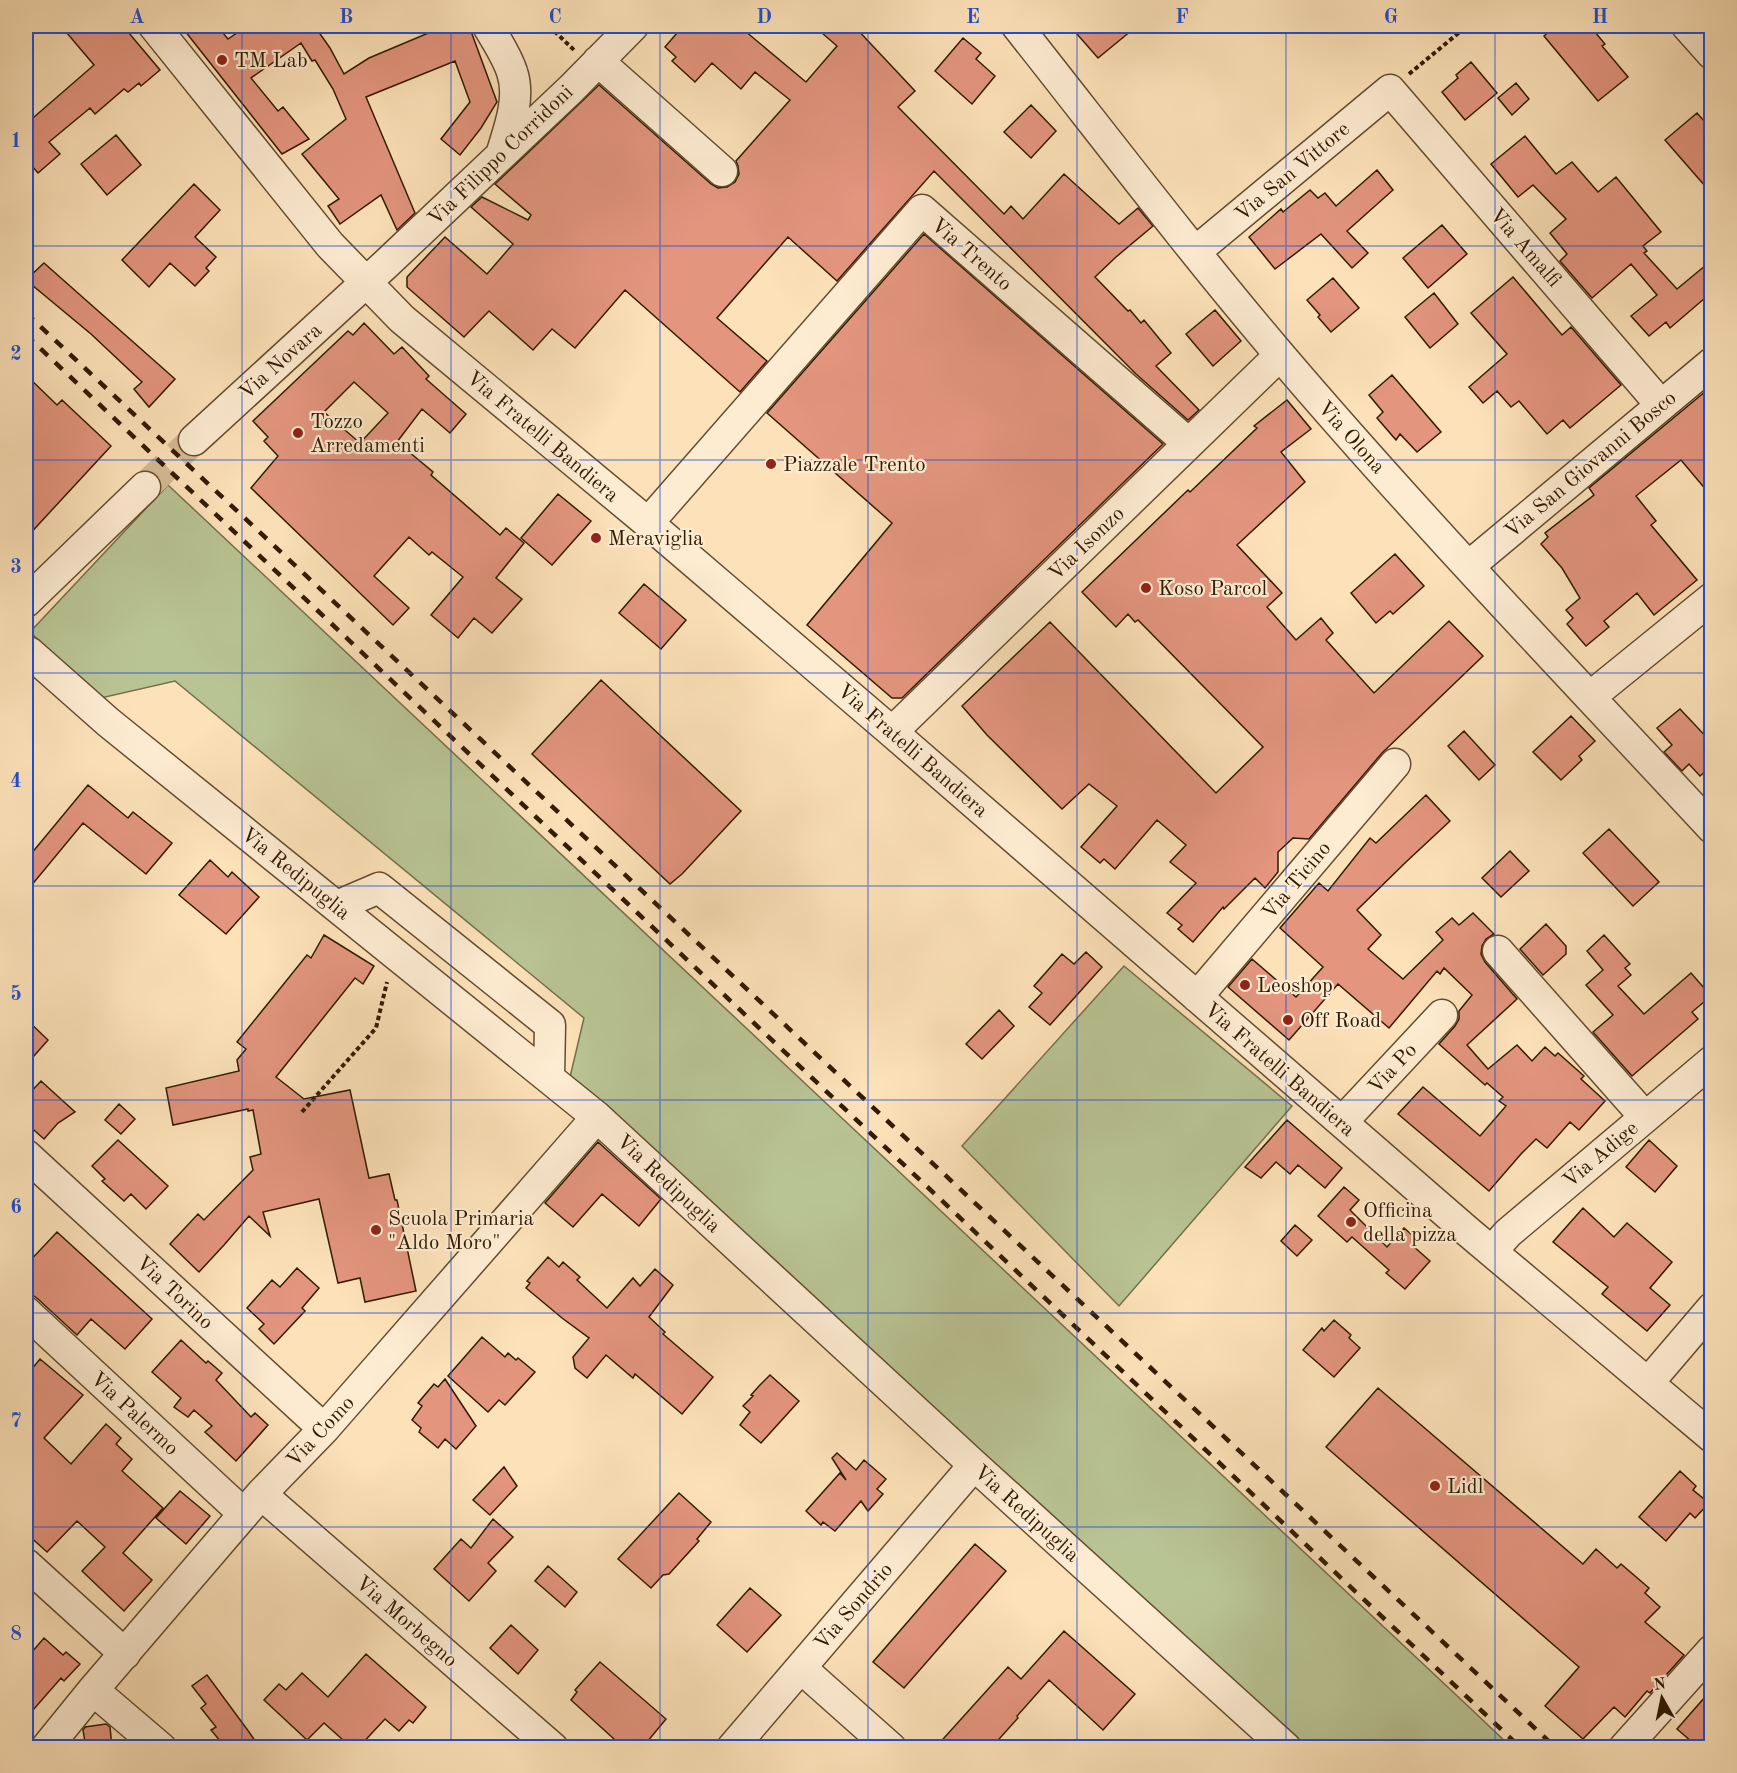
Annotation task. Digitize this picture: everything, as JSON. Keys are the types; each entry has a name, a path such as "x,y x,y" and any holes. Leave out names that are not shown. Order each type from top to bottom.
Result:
{"street":[{"name":"Via Fratelli Bandiera","path":"154,26 330,245 402,318 648,523 1492,1251 1712,1437"},
{"path":"488,26 512,72 515,89 512,118 501,154"},
{"name":"Via Filippo Corridoni","path":"366,283 633,26"},
{"name":"Via Olona","path":"1017,26 1195,252 1280,355 1469,566 1712,828"},
{"path":"1687,26 1712,54"},
{"path":"512,72 537,88 549,91 589,69 722,171"},
{"name":"Via San Vittore","path":"1195,252 1390,90"},
{"name":"Via Amalfi","path":"1390,90 1661,405"},
{"name":"Via Trento","path":"648,523 922,210 1188,443"},
{"name":"Via Novara","path":"194,440 366,283"},
{"name":"Via Isonzo","path":"892,732 1280,355"},
{"name":"Via San Giovanni Bosco","path":"1469,566 1712,363"},
{"path":"26,602 145,487"},
{"path":"1590,697 1712,598"},
{"name":"Via Redipuglia","path":"26,651 108,722 597,1117 974,1465 1286,1748"},
{"name":"Via Ticino","path":"1197,997 1395,764"},
{"path":"338,906 379,888 550,1025 549,1077"},
{"path":"1498,951 1645,1116"},
{"name":"Via Po","path":"1342,1122 1442,1015"},
{"name":"Via Adige","path":"1492,1251 1508,1233 1712,1060"},
{"name":"Via Como","path":"46,1748 253,1504 324,1429 597,1117"},
{"name":"Via Torino","path":"26,1155 324,1429"},
{"path":"1648,1383 1712,1308"},
{"name":"Via Palermo","path":"26,1312 253,1504"},
{"name":"Via Sondrio","path":"732,1748 974,1465"},
{"name":"Via Morbegno","path":"253,1504 553,1748"},
{"path":"26,1564 125,1654"},
{"path":"1624,1748 1712,1650"},
{"path":"801,1668 891,1748"},
{"path":"93,1690 161,1748"}],"path":[{"path":"549,26 589,69"},
{"path":"1390,90 1467,26"},
{"path":"302,1112 376,1028 393,951"}],"green space":[{"path":"168,485 1511,1747 1291,1747 570,1077 584,1018 175,681 101,698 30,632"},
{"path":"1124,966 1292,1106 1119,1306 962,1146"}],"building":[{"path":"61,26 123,26 160,70 141,86 139,83 128,92 124,89 95,114 90,108 49,142 60,154 38,173 26,159 26,124 94,65"},
{"path":"181,26 217,26 228,39 247,26 326,26 318,31 344,74 369,58 445,26 469,26 497,102 460,155 441,139 470,102 455,61 366,97 415,213 397,230 381,195 340,224 328,206 339,199 302,154 346,119 333,89 315,60 312,61 301,43 251,78 278,111 283,107 309,139 282,154"},
{"path":"683,26 739,26 806,82 837,46 814,26 854,26 915,91 898,107 1004,214 1011,206 1023,219 1064,174 1119,224 1138,208 1153,226 1095,277 1141,323 1144,320 1171,353 1156,366 1199,410 1188,420 1136,374 934,171 837,281 788,237 717,318 767,361 740,392 625,290 575,348 552,329 533,350 489,311 464,337 407,287 407,277 445,237 487,274 513,244 471,207 482,197 528,220 531,215 495,184 599,85 711,184 718,188 727,187 735,182 739,174 736,161 790,100 755,72 741,89 712,63 695,82 672,61 676,57 665,47"},
{"path":"1070,26 1137,26 1098,58"},
{"path":"1555,26 1590,26 1605,44 1602,46 1628,77 1598,101 1544,36"},
{"path":"963,38 981,53 976,59 995,76 972,104 935,71"},
{"path":"1471,62 1497,93 1465,120 1442,92"},
{"path":"1516,83 1529,99 1512,115 1498,98"},
{"path":"1031,105 1056,131 1031,158 1004,132"},
{"path":"1697,113 1712,130 1712,194 1665,140"},
{"path":"116,135 141,165 107,195 81,164"},
{"path":"1525,136 1556,174 1572,162 1598,192 1616,177 1661,232 1643,246 1647,251 1644,253 1677,289 1712,260 1712,292 1670,328 1666,322 1649,336 1631,316 1657,295 1631,264 1592,298 1560,261 1567,254 1550,233 1566,219 1533,185 1518,197 1491,164"},
{"path":"1377,170 1393,190 1347,231 1368,253 1352,268 1321,234 1275,269 1249,237 1281,209 1283,212 1310,190 1318,198 1325,193 1336,206"},
{"path":"194,184 220,210 195,237 216,257 206,268 209,271 195,286 170,263 149,287 122,260"},
{"path":"1442,225 1467,254 1428,288 1403,258"},
{"path":"924,234 1163,444 902,698 892,698 807,625 892,523 767,413"},
{"path":"44,263 175,379 149,407 134,389 142,382 91,334 26,280"},
{"path":"1513,277 1562,335 1571,327 1621,385 1570,428 1563,420 1547,434 1519,401 1511,407 1497,391 1483,403 1469,387 1507,354 1471,313"},
{"path":"1333,278 1359,308 1331,332 1307,300"},
{"path":"1434,293 1458,324 1430,348 1405,317"},
{"path":"1215,310 1241,341 1213,366 1186,334"},
{"path":"364,323 394,354 402,347 429,376 426,379 466,414 450,433 422,409 397,442 433,472 431,475 500,535 506,528 524,543 496,578 522,599 492,633 474,618 458,638 431,615 463,577 432,552 429,555 409,537 374,576 409,608 393,625 251,488 278,456 264,441 268,437 253,421 348,331 353,335","holes":["354,382 388,413 360,443 324,412"]},
{"path":"26,375 57,405 62,400 111,446 26,538"},
{"path":"1392,375 1441,432 1417,452 1400,434 1396,440 1377,418 1383,412 1369,395"},
{"path":"1712,386 1712,497 1681,460 1636,496 1656,521 1651,525 1697,580 1654,615 1637,593 1604,621 1609,627 1586,646 1567,624 1573,618 1566,610 1580,598 1562,568 1541,544 1548,537 1545,533 1594,495 1589,488"},
{"path":"1287,400 1311,429 1281,452 1305,482 1237,545 1282,593 1267,607 1296,640 1321,618 1333,633 1326,640 1374,693 1449,621 1483,656 1382,753 1309,839 1293,838 1278,852 1278,872 1265,888 1255,878 1224,909 1223,907 1193,942 1178,929 1182,925 1167,913 1196,883 1170,862 1186,845 1157,820 1115,869 1104,859 1100,863 1081,847 1117,806 1089,784 1062,809 987,735 962,706 1050,622 1216,793 1263,747 1138,620 1135,622 1128,614 1116,627 1082,592 1188,490 1190,492 1257,428 1254,426"},
{"path":"558,494 591,521 552,565 521,538"},
{"path":"1395,554 1424,586 1393,614 1390,611 1376,623 1351,593"},
{"path":"644,584 686,620 661,649 619,613"},
{"path":"601,680 741,811 670,884 532,754"},
{"path":"1680,709 1712,743 1712,766 1700,776 1689,764 1682,771 1664,752 1672,745 1657,728"},
{"path":"1571,716 1595,741 1579,756 1582,760 1561,780 1533,752"},
{"path":"1464,731 1495,765 1479,780 1448,746"},
{"path":"88,785 128,818 133,812 172,843 146,874 83,823 26,892 26,860"},
{"path":"1426,795 1450,821 1357,910 1381,935 1368,949 1403,979 1443,940 1436,932 1452,918 1459,925 1473,913 1494,934 1486,939 1482,946 1481,954 1485,962 1517,999 1467,1045 1488,1069 1517,1045 1532,1061 1545,1047 1555,1056 1558,1053 1584,1076 1581,1079 1605,1101 1579,1130 1570,1122 1547,1148 1536,1139 1489,1191 1398,1114 1423,1087 1480,1136 1506,1106 1499,1101 1503,1097 1487,1083 1485,1085 1439,1044 1455,1026 1459,1019 1459,1011 1472,995 1444,968 1440,974 1437,971 1389,1028 1338,984 1289,1040 1228,987 1252,959 1296,997 1323,967 1280,928 1319,883 1328,891 1370,838 1376,843"},
{"path":"1609,829 1659,882 1633,906 1583,853"},
{"path":"1510,851 1529,871 1501,897 1482,878"},
{"path":"210,860 228,877 232,872 259,897 226,934 179,895"},
{"path":"1546,924 1566,946 1566,954 1543,975 1520,949"},
{"path":"324,935 374,966 363,984 355,978 276,1077 304,1099 350,1090 369,1178 389,1174 395,1200 397,1200 416,1291 365,1302 360,1278 338,1283 319,1199 263,1212 270,1236 249,1216 199,1272 170,1244 198,1214 204,1220 253,1170 250,1157 261,1154 253,1110 248,1111 248,1109 173,1125 166,1088 239,1071 237,1060 246,1049 237,1042 307,955 311,958"},
{"path":"1604,935 1630,964 1625,968 1631,975 1618,986 1644,1014 1691,973 1711,996 1692,1012 1698,1019 1632,1076 1593,1032 1613,1015 1586,985 1603,970 1587,951"},
{"path":"1086,952 1102,967 1050,1025 1029,1007 1042,993 1034,986 1062,954 1074,964"},
{"path":"999,1010 1014,1026 982,1059 966,1044"},
{"path":"26,1019 48,1040 26,1065"},
{"path":"41,1081 75,1112 58,1123 44,1139 26,1123 26,1097"},
{"path":"119,1104 135,1119 121,1134 105,1120"},
{"path":"1287,1120 1342,1168 1325,1188 1298,1165 1290,1174 1276,1162 1261,1178 1245,1167"},
{"path":"118,1140 168,1186 146,1209 131,1194 124,1201 102,1181 105,1179 92,1166"},
{"path":"1649,1140 1677,1166 1655,1192 1626,1167"},
{"path":"598,1142 661,1199 639,1226 602,1194 573,1227 545,1203"},
{"path":"1344,1187 1359,1200 1350,1210 1387,1247 1404,1228 1418,1240 1413,1246 1430,1261 1405,1289 1386,1273 1389,1270 1352,1237 1347,1242 1318,1216"},
{"path":"1583,1208 1614,1237 1627,1223 1672,1262 1650,1288 1670,1305 1647,1331 1602,1294 1608,1287 1553,1242"},
{"path":"1295,1225 1312,1240 1297,1256 1281,1241"},
{"path":"57,1232 152,1319 125,1349 91,1319 77,1335 26,1290 26,1265"},
{"path":"548,1257 559,1267 563,1262 580,1277 577,1280 607,1308 633,1278 640,1286 655,1269 673,1285 649,1317 665,1332 663,1334 713,1377 682,1414 635,1374 633,1378 606,1355 587,1378 575,1368 573,1357 589,1338 526,1288 530,1283 527,1281"},
{"path":"297,1268 319,1288 302,1308 305,1311 274,1344 259,1329 264,1324 247,1308 272,1280 280,1287"},
{"path":"1334,1320 1351,1335 1349,1338 1360,1348 1334,1377 1303,1350 1322,1328 1324,1331"},
{"path":"482,1337 505,1357 508,1353 516,1360 518,1358 535,1372 505,1405 499,1400 488,1412 448,1376"},
{"path":"181,1340 206,1363 208,1361 222,1373 216,1380 251,1417 255,1413 268,1425 236,1461 205,1432 212,1426 194,1410 188,1417 174,1407 181,1398 152,1372"},
{"path":"40,1359 83,1395 44,1438 71,1464 106,1424 121,1438 116,1444 132,1459 122,1471 163,1508 123,1553 152,1580 124,1611 82,1571 105,1547 77,1521 47,1552 26,1533 26,1376"},
{"path":"770,1375 799,1401 761,1443 740,1425 750,1412 743,1406"},
{"path":"445,1379 476,1426 456,1449 445,1439 438,1448 419,1432 421,1428 412,1420 422,1406 418,1403 434,1384 438,1387"},
{"path":"1378,1388 1583,1564 1596,1549 1617,1568 1621,1564 1649,1588 1645,1593 1660,1607 1645,1622 1684,1655 1650,1693 1647,1691 1625,1717 1614,1707 1583,1739 1545,1706 1579,1667 1326,1447"},
{"path":"837,1453 856,1470 864,1460 886,1479 877,1489 883,1494 868,1511 861,1501 835,1531 823,1522 821,1525 806,1511 840,1473 846,1480 832,1458"},
{"path":"504,1467 517,1486 490,1515 473,1500"},
{"path":"1680,1471 1696,1486 1693,1490 1709,1503 1695,1518 1690,1513 1666,1541 1639,1517"},
{"path":"180,1491 210,1516 186,1544 156,1518"},
{"path":"679,1493 711,1522 697,1539 699,1541 669,1574 663,1575 651,1588 618,1559"},
{"path":"493,1519 513,1537 488,1563 496,1571 469,1601 434,1569 461,1539 471,1548"},
{"path":"975,1544 1006,1571 904,1688 873,1662"},
{"path":"548,1566 577,1592 565,1607 535,1581"},
{"path":"750,1588 781,1615 747,1652 717,1625"},
{"path":"511,1625 538,1650 518,1674 490,1648"},
{"path":"1064,1631 1135,1694 1103,1730 1049,1680 991,1748 935,1748 1008,1667 1021,1679"},
{"path":"44,1638 63,1655 66,1652 80,1664 64,1681 61,1678 26,1718 26,1659"},
{"path":"366,1654 426,1707 413,1723 409,1720 399,1731 385,1719 358,1748 352,1748 324,1723 307,1740 264,1700 279,1684 286,1690 302,1673 328,1697"},
{"path":"600,1662 666,1719 642,1748 624,1748 571,1700 577,1692 575,1690"},
{"path":"207,1675 260,1748 226,1748 211,1730 216,1727 201,1708 206,1704 192,1686"},
{"path":"1712,1689 1712,1748 1699,1748 1677,1729"},
{"path":"106,1724 110,1727 112,1748 86,1748 83,1730 85,1727"}],"tunnel":[{"path":"145,487 194,440"}],"railway":[{"path":"26,313 1556,1748"},
{"path":"26,335 1521,1748"}],"place":[{"name":"TM Lab","path":"222,60"},
{"name":"Tozzo Arredamenti","path":"298,433"},
{"name":"Piazzale Trento","path":"771,464"},
{"name":"Meraviglia","path":"596,538"},
{"name":"Koso Parcol","path":"1146,588"},
{"name":"Leoshop","path":"1245,985"},
{"name":"Off Road","path":"1288,1020"},
{"name":"Officina della pizza","path":"1351,1222"},
{"name":"Scuola Primaria \"Aldo Moro\"","path":"376,1230"},
{"name":"Lidl","path":"1435,1486"}]}
